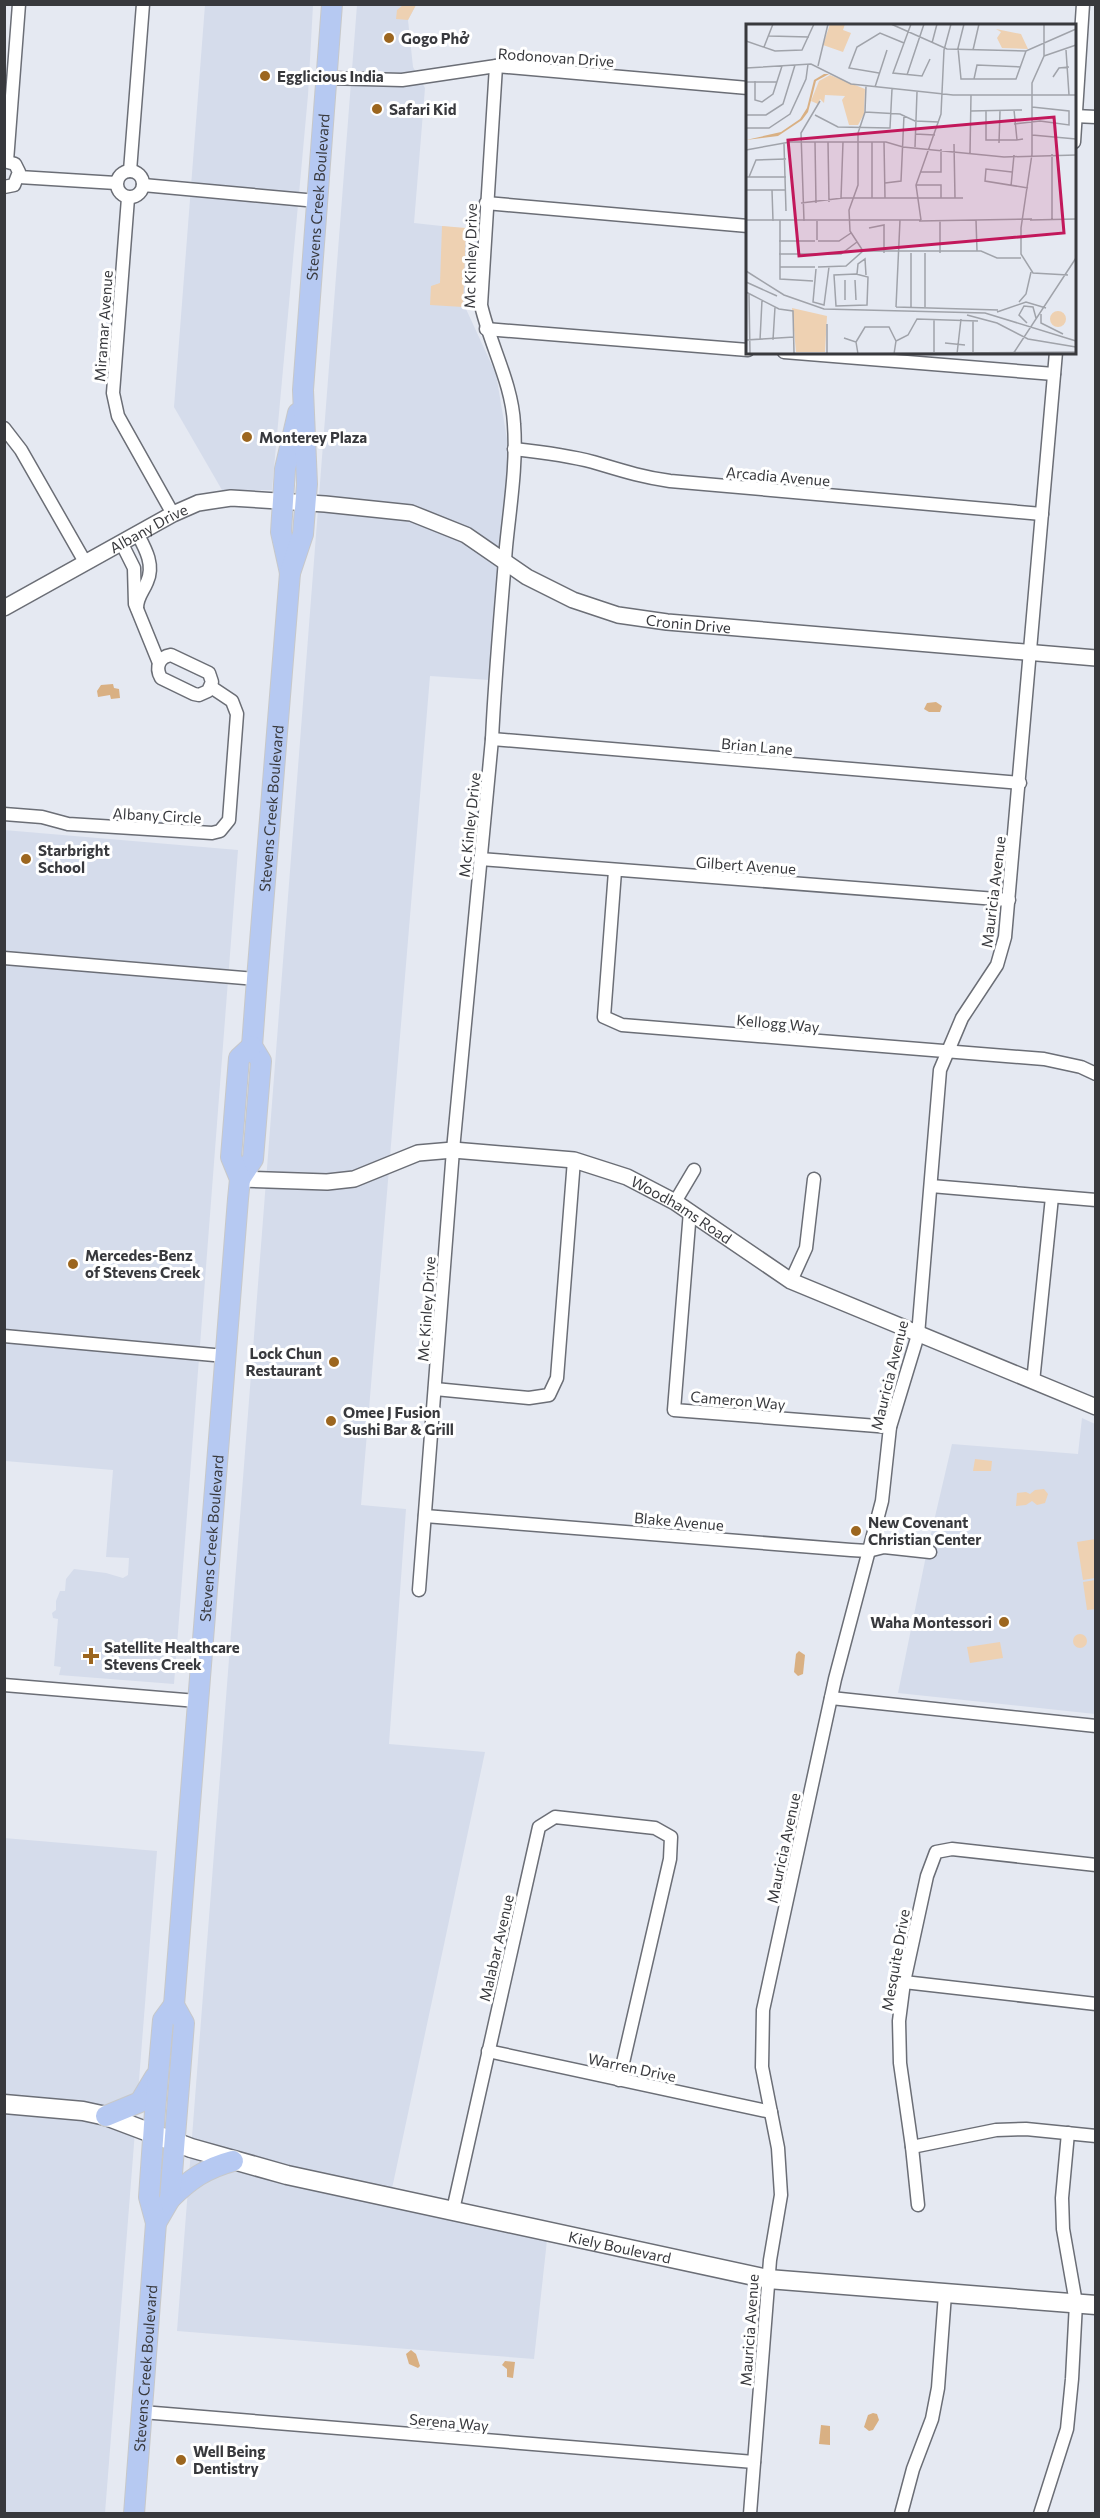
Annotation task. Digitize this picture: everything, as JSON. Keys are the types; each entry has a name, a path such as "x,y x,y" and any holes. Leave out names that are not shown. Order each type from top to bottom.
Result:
{"main road":[{"name":"Stevens Creek Boulevard","path":"156,2223 170,2199 183,2023 174,2005 240,1179 231,1157 239,1058 252,1046 290,573 303,534 308,471 303,390 332,4"},
{"name":"Stevens Creek Boulevard","path":"290,573 281,532 285,469 303,390"},
{"name":"Stevens Creek Boulevard","path":"134,2514 156,2223 149,2197 154,2133 163,2020 174,2005"},
{"path":"106,2116 140,2102 149,2091 159,2070"},
{"name":"Kiely Boulevard","path":"4,2104 83,2111 106,2116 233,2161 287,2175 453,2210 692,2265 768,2279 1095,2305"},
{"path":"170,2199 190,2179 214,2166 233,2161"}],"street":[{"path":"4,196 5,187 14,185 19,177 15,164 6,161 19,4"},
{"path":"130,171 143,4"},
{"path":"1083,4 1076,116 1095,117"},
{"name":"Rodonovan Drive","path":"327,78 402,80 496,66 746,88"},
{"name":"Mc Kinley Drive","path":"419,1590 453,1150 492,739 514,449 514,422 510,394 486,329 481,305 496,66"},
{"path":"130,171 140,176 143,185 137,195 128,198 118,192 116,183 121,174 130,171"},
{"path":"19,177 116,183"},
{"path":"143,185 317,201"},
{"name":"Miramar Avenue","path":"128,198 113,393 118,416 172,513"},
{"path":"486,203 746,226"},
{"path":"486,329 746,350"},
{"path":"809,354 1054,374"},
{"name":"Mauricia Avenue","path":"750,2514 768,2279 781,2195 778,2148 762,2067 763,2010 831,1698 882,1501 890,1427 918,1335 940,1070 962,1018 997,965 1005,937 1056,354"},
{"path":"4,428 21,450 85,562"},
{"name":"Arcadia Avenue","path":"514,449 553,453 649,479 1042,514"},
{"name":"Albany Drive","path":"4,608 172,513 213,500 231,498 305,502"},
{"name":"Cronin Drive","path":"305,502 411,513 466,535 527,577 573,600 618,615 667,622 1095,658"},
{"path":"137,533 148,555 150,576 140,584 133,597 159,663 158,673 165,681 199,695 204,694 211,687"},
{"path":"121,542 140,584"},
{"name":"Albany Circle","path":"4,814 42,817 68,824 135,830 156,828 212,833 220,831 229,820 237,714 232,701 211,687 212,677 209,673 171,655 159,663"},
{"name":"Brian Lane","path":"492,739 1020,783"},
{"name":"Gilbert Avenue","path":"480,859 1009,900"},
{"name":"Kellogg Way","path":"615,871 604,1017 622,1026 1044,1059 1081,1068 1095,1074"},
{"path":"4,958 257,979"},
{"name":"Woodhams Road","path":"240,1179 327,1182 354,1179 418,1152 453,1150 574,1160 627,1177 690,1211 791,1281 1095,1407"},
{"path":"435,1389 530,1398 549,1395 557,1378 574,1160"},
{"path":"675,1203 694,1170"},
{"path":"791,1281 806,1248 814,1179"},
{"path":"931,1186 1095,1200"},
{"path":"1033,1382 1052,1197"},
{"name":"Cameron Way","path":"690,1211 674,1410 890,1427"},
{"path":"4,1336 225,1356"},
{"name":"Blake Avenue","path":"425,1516 868,1551 884,1547 930,1552"},
{"path":"4,1685 198,1701"},
{"path":"831,1698 1095,1726"},
{"name":"Malabar Avenue","path":"453,2210 539,1827 555,1817 655,1828 671,1837 669,1859 619,2080"},
{"name":"Mesquite Drive","path":"918,2205 900,2062 899,2020 904,1982 927,1876 936,1852 952,1850 1095,1865"},
{"path":"904,1982 1095,2004"},
{"name":"Warren Drive","path":"488,2051 771,2112"},
{"path":"912,2147 996,2130 1026,2129 1095,2136"},
{"path":"1040,2514 1066,2429 1072,2379 1076,2303 1064,2229 1062,2198 1068,2133"},
{"path":"901,2514 913,2469 932,2419 938,2388 945,2294"},
{"name":"Serena Way","path":"142,2412 754,2462"}],"shaded area":[{"path":"205,5 313,5 308,95 272,490 222,490 174,407"},
{"path":"357,5 416,5 408,20 413,67 425,88 414,223 469,229 466,309 496,374 509,451 490,680 430,676 361,1505 406,1509 389,1744 485,1752 390,2198 548,2231 534,2359 177,2331"},
{"path":"403,5 416,5 408,20 396,19 397,10"},
{"path":"442,226 466,228 463,307 430,305 431,286 440,283"},
{"path":"113,684 114,688 119,689 120,698 111,699 110,695 98,697 97,691 101,685"},
{"path":"936,702 942,706 940,712 929,712 924,709 927,703"},
{"path":"4,830 238,850 174,1684 59,1675 61,1667 54,1666 58,1619 53,1618 52,1613 56,1610 56,1601 60,1591 65,1591 66,1579 74,1569 106,1573 123,1578 128,1575 129,1558 106,1557 113,1470 5,1461"},
{"name":"Waha Montessori","path":"1082,1418 1095,1424 1095,1714 898,1693 952,1444 1078,1454"},
{"path":"975,1459 992,1461 991,1471 973,1471"},
{"path":"1044,1489 1048,1494 1045,1503 1037,1505 1032,1501 1026,1505 1016,1506 1017,1493 1030,1494 1035,1490"},
{"path":"1095,1539 1095,1578 1083,1580 1077,1542"},
{"path":"1095,1580 1095,1609 1087,1610 1083,1582"},
{"path":"1080,1634 1085,1636 1087,1641 1085,1646 1080,1648 1075,1646 1073,1641 1075,1636"},
{"path":"1000,1642 1003,1658 970,1663 967,1647"},
{"path":"799,1651 805,1655 803,1674 798,1676 794,1672 796,1654"},
{"path":"4,1838 157,1851 105,2513 5,2513"},
{"path":"411,2350 416,2354 420,2366 418,2368 409,2364 406,2354"},
{"path":"505,2361 515,2362 513,2378 507,2377 507,2369 502,2365"},
{"path":"877,2414 879,2420 873,2430 869,2431 864,2427 868,2415"},
{"path":"821,2425 830,2426 830,2445 819,2444"}],"place":[{"name":"Gogo Phở","path":"389,38"},
{"name":"Egglicious India","path":"265,76"},
{"name":"Safari Kid","path":"377,109"},
{"name":"Monterey Plaza","path":"247,437"},
{"name":"Starbright School","path":"26,859"},
{"name":"Mercedes-Benz of Stevens Creek","path":"73,1264"},
{"name":"Lock Chun Restaurant","path":"334,1362"},
{"name":"Omee J Fusion Sushi Bar & Grill","path":"331,1421"},
{"name":"New Covenant Christian Center","path":"856,1531"},
{"name":"Waha Montessori","path":"1004,1622"},
{"name":"Satellite Healthcare Stevens Creek","path":"91,1656"},
{"name":"Well Being Dentistry","path":"181,2460"}]}
